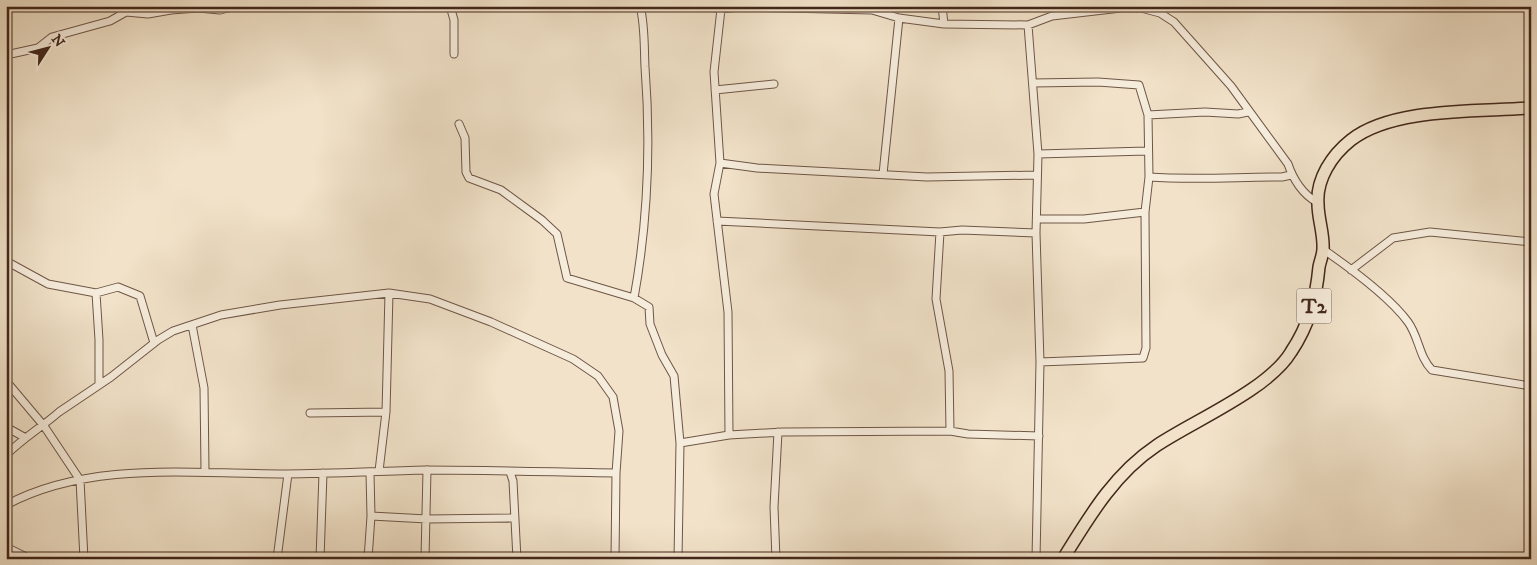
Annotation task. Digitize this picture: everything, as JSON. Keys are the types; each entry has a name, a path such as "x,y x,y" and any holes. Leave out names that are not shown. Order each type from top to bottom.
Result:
{"highway":[{"name":"T2","path":"1063,559 1106,492 1127,470 1155,447 1245,393 1268,376 1290,354 1305,329 1314,307 1324,250 1317,202 1324,172 1336,154 1352,139 1372,127 1393,120 1417,115 1531,108"}],"street":[{"path":"6,55 38,48 52,37 110,21 126,12 148,14 198,8 220,10 236,6"},
{"path":"450,6 454,20 454,54"},
{"path":"634,298 641,260 648,192 648,103 640,6"},
{"path":"706,6 721,9 740,6 873,8 899,18 944,24 1028,25 1052,16 1121,8 1141,8 1160,14 1174,22 1231,86 1248,112 1288,164 1291,174 1308,197 1317,202"},
{"path":"942,6 944,24"},
{"path":"721,9 714,72 720,163 714,194 728,312 729,435"},
{"path":"884,174 899,18"},
{"path":"1028,25 1038,154 1036,233 1040,362 1036,559"},
{"path":"1033,83 1106,82 1139,85 1148,115 1147,151 1149,177 1145,212 1146,348 1143,358 1040,362"},
{"path":"715,90 774,84"},
{"path":"1148,115 1205,112 1238,114 1248,112"},
{"path":"459,124 464,138 466,172 469,178 501,190 542,220 556,234 567,278 634,298 649,306 650,324 662,355 674,376 680,443 678,559"},
{"path":"1038,154 1147,151"},
{"path":"720,163 758,168 927,177 1037,174"},
{"path":"1149,177 1188,180 1206,177 1282,177 1291,174"},
{"path":"1037,220 1084,219 1145,212"},
{"path":"717,222 940,232 962,230 1036,233"},
{"path":"940,232 936,300 949,371 950,432"},
{"path":"1352,270 1393,238 1430,232 1531,242"},
{"path":"1324,250 1352,270 1408,321 1417,336 1426,364 1432,370 1531,386"},
{"path":"6,261 48,284 96,293 118,287 140,296 154,343"},
{"path":"96,293 99,340 98,384"},
{"path":"379,471 386,412 389,293"},
{"path":"6,455 24,437 44,426 98,384 173,331 221,315 280,305 389,293 430,299 454,307 588,367 613,397 619,431 616,473 616,559"},
{"path":"192,325 204,388 205,471"},
{"path":"6,381 44,426 80,480 84,559"},
{"path":"310,413 386,412"},
{"path":"6,427 24,437"},
{"path":"680,443 729,435 778,432 950,432 1039,436"},
{"path":"776,559 774,508 778,432"},
{"path":"6,505 30,492 80,480 130,474 205,471 288,474 427,470 616,473"},
{"path":"425,559 427,470"},
{"path":"368,559 371,516 370,472"},
{"path":"510,472 513,480 517,559"},
{"path":"320,559 323,473"},
{"path":"277,559 288,474"},
{"path":"371,516 427,519 515,518"},
{"path":"6,547 30,559"}]}
